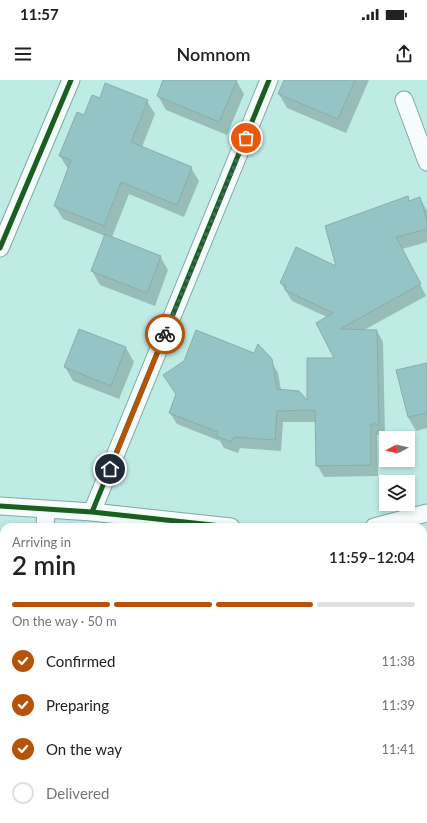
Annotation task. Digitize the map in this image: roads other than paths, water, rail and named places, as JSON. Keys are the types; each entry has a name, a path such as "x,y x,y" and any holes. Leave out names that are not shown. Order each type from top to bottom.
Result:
{"street":[{"path":"0,248 7,213 71,80"},
{"path":"92,512 269,80"},
{"path":"404,100 427,162"},
{"path":"0,506 92,512 194,523"},
{"path":"45,523 46,509"},
{"path":"389,523 427,513"}]}
